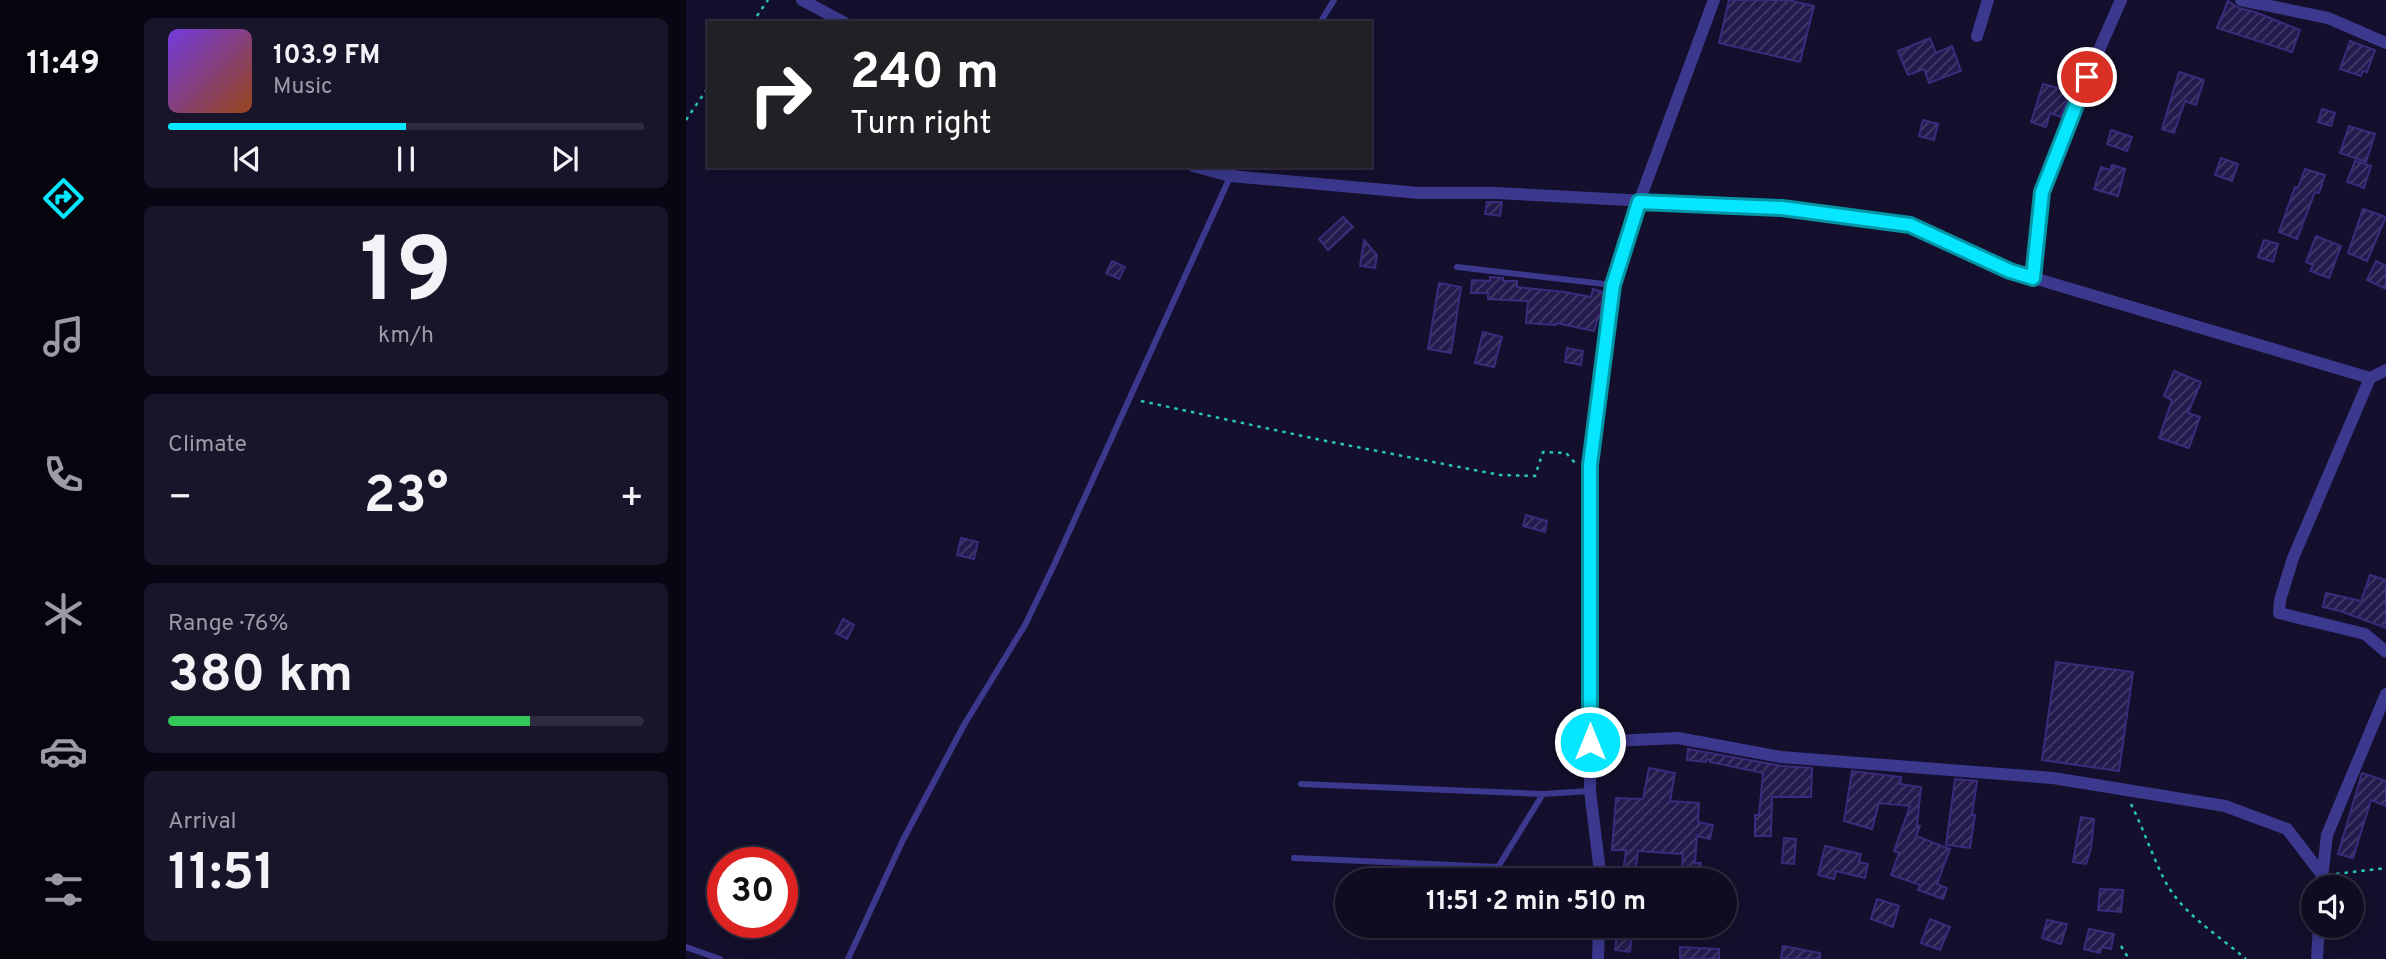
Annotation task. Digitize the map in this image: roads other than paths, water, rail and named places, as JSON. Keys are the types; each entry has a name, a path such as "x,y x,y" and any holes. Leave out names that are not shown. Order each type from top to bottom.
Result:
{"street":[{"path":"802,0 841,21"},
{"path":"1600,868 1590,791 1590,465 1613,285 1639,202 1714,0"},
{"path":"1977,36 1988,0"},
{"path":"2033,278 2042,192 2077,100 2121,0"},
{"path":"2241,0 2328,18 2386,43"},
{"path":"1209,168 1419,193 1496,193 1782,208 1910,225 2010,271 2370,378"},
{"path":"2386,370 2370,378 2293,558 2280,600 2279,613 2365,635 2386,652"},
{"path":"2323,875 2327,835 2386,694"},
{"path":"1590,742 1678,738 1782,757 2017,774 2225,806 2287,830 2318,875"},
{"path":"1598,959 1599,938"},
{"path":"2317,959 2318,938"}],"lane":[{"path":"1321,21 1334,0"},
{"path":"848,959 903,840 946,759 1025,625 1131,399 1233,171"},
{"path":"1457,267 1613,285"},
{"path":"1301,784 1543,794 1590,791"},
{"path":"1294,858 1498,867 1543,794"},
{"path":"686,947 720,959"}]}
